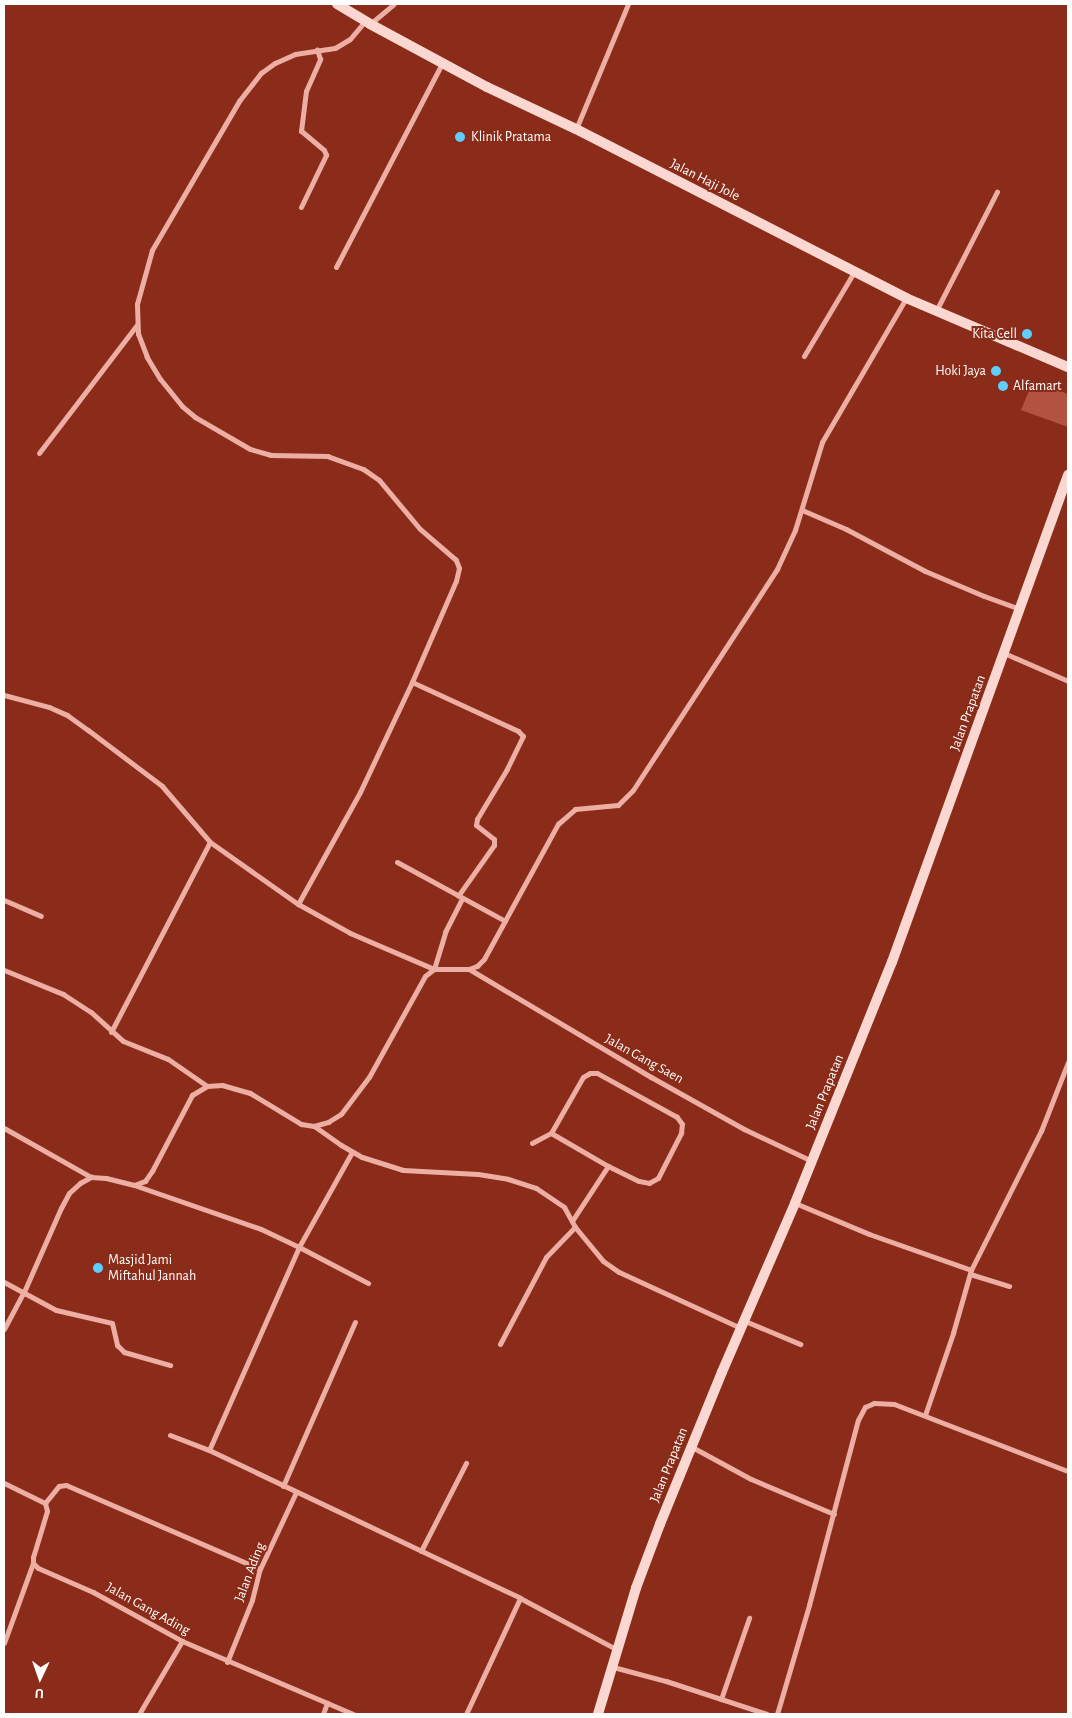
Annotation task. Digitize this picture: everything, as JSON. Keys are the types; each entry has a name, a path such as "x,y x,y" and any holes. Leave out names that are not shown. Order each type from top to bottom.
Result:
{"main road":[{"name":"Jalan Haji Jole","path":"336,4 367,23 442,63 576,129 906,298 1068,367"},
{"name":"Jalan Prapatan","path":"598,1714 636,1588 692,1447 795,1203 892,962 1068,475"}],"street":[{"path":"298,904 360,792 412,682 456,581 459,568 456,560 420,529 379,480 363,469 328,456 304,454 288,456 271,455 250,449 195,417 182,406 146,357 138,334 137,304 152,250 239,102 261,73 275,63 296,54 317,49 335,48 350,39 367,23 394,4"},
{"path":"576,129 628,4"},
{"path":"301,207 326,156 324,150 301,131 306,91 320,59 317,49"},
{"path":"336,267 442,63"},
{"path":"936,312 997,192"},
{"path":"804,356 854,271"},
{"path":"4,695 48,707 67,715 162,786 210,842 298,904 350,932 434,969 469,970 477,966 484,959 558,824 575,809 618,805 633,790 777,569 802,510 822,442 906,298"},
{"path":"39,453 138,325"},
{"path":"802,510 846,529 882,550 933,574 1019,608"},
{"path":"1004,653 1068,681"},
{"path":"134,1185 145,1181 152,1171 192,1095 207,1086 222,1085 250,1093 301,1124 314,1126 328,1122 341,1114 353,1100 391,1040 426,976 434,969 445,932 460,897 494,845 494,839 476,825 476,819 523,736 518,731 412,682"},
{"path":"111,1032 210,842"},
{"path":"397,862 505,922"},
{"path":"4,900 41,916"},
{"path":"4,970 63,994 91,1012 111,1032 137,1048 168,1059 207,1086"},
{"name":"Jalan Gang Saen","path":"469,970 644,1073 744,1129 812,1161"},
{"path":"924,1415 951,1342 971,1272 1041,1131 1068,1062"},
{"path":"532,1143 551,1133 584,1077 590,1073 597,1073 677,1118 682,1124 681,1133 658,1178 649,1183 639,1181 608,1166 551,1133"},
{"path":"314,1126 352,1152 403,1170 478,1174 508,1178 536,1188 564,1207 573,1224 603,1261 618,1272 743,1325 800,1344"},
{"path":"4,1128 92,1178"},
{"path":"209,1450 299,1247 352,1152"},
{"path":"500,1344 546,1257 573,1224 608,1166"},
{"path":"4,1329 23,1294 69,1193 80,1183 92,1178 106,1178 134,1185 261,1229 368,1283"},
{"path":"795,1203 869,1234 1009,1286"},
{"path":"4,1282 23,1294 56,1310 112,1323 116,1345 124,1352 170,1365"},
{"path":"283,1486 354,1322"},
{"path":"777,1714 834,1514 858,1420 865,1407 874,1403 888,1403 1068,1471"},
{"path":"170,1435 209,1450 520,1598 618,1650"},
{"path":"692,1447 752,1479 834,1514"},
{"path":"421,1551 466,1464"},
{"path":"4,1483 45,1503 47,1511 33,1557 33,1564 4,1643"},
{"path":"45,1503 59,1486 66,1485 260,1569"},
{"name":"Jalan Ading","path":"227,1662 252,1600 260,1569 296,1492"},
{"name":"Jalan Gang Ading","path":"33,1564 38,1568 93,1592 182,1642 353,1714"},
{"path":"466,1714 520,1598"},
{"path":"721,1699 749,1618"},
{"path":"139,1714 182,1642"},
{"path":"613,1667 767,1714"},
{"path":"323,1714 327,1703"}],"building":[{"path":"1033,381 1068,394 1068,427 1021,410"}],"place":[{"name":"Klinik Pratama","path":"460,137"},
{"name":"Kita Cell","path":"1027,334"},
{"name":"Hoki Jaya","path":"996,371"},
{"name":"Alfamart","path":"1003,386"},
{"name":"Masjid Jami Miftahul Jannah","path":"98,1268"}]}
